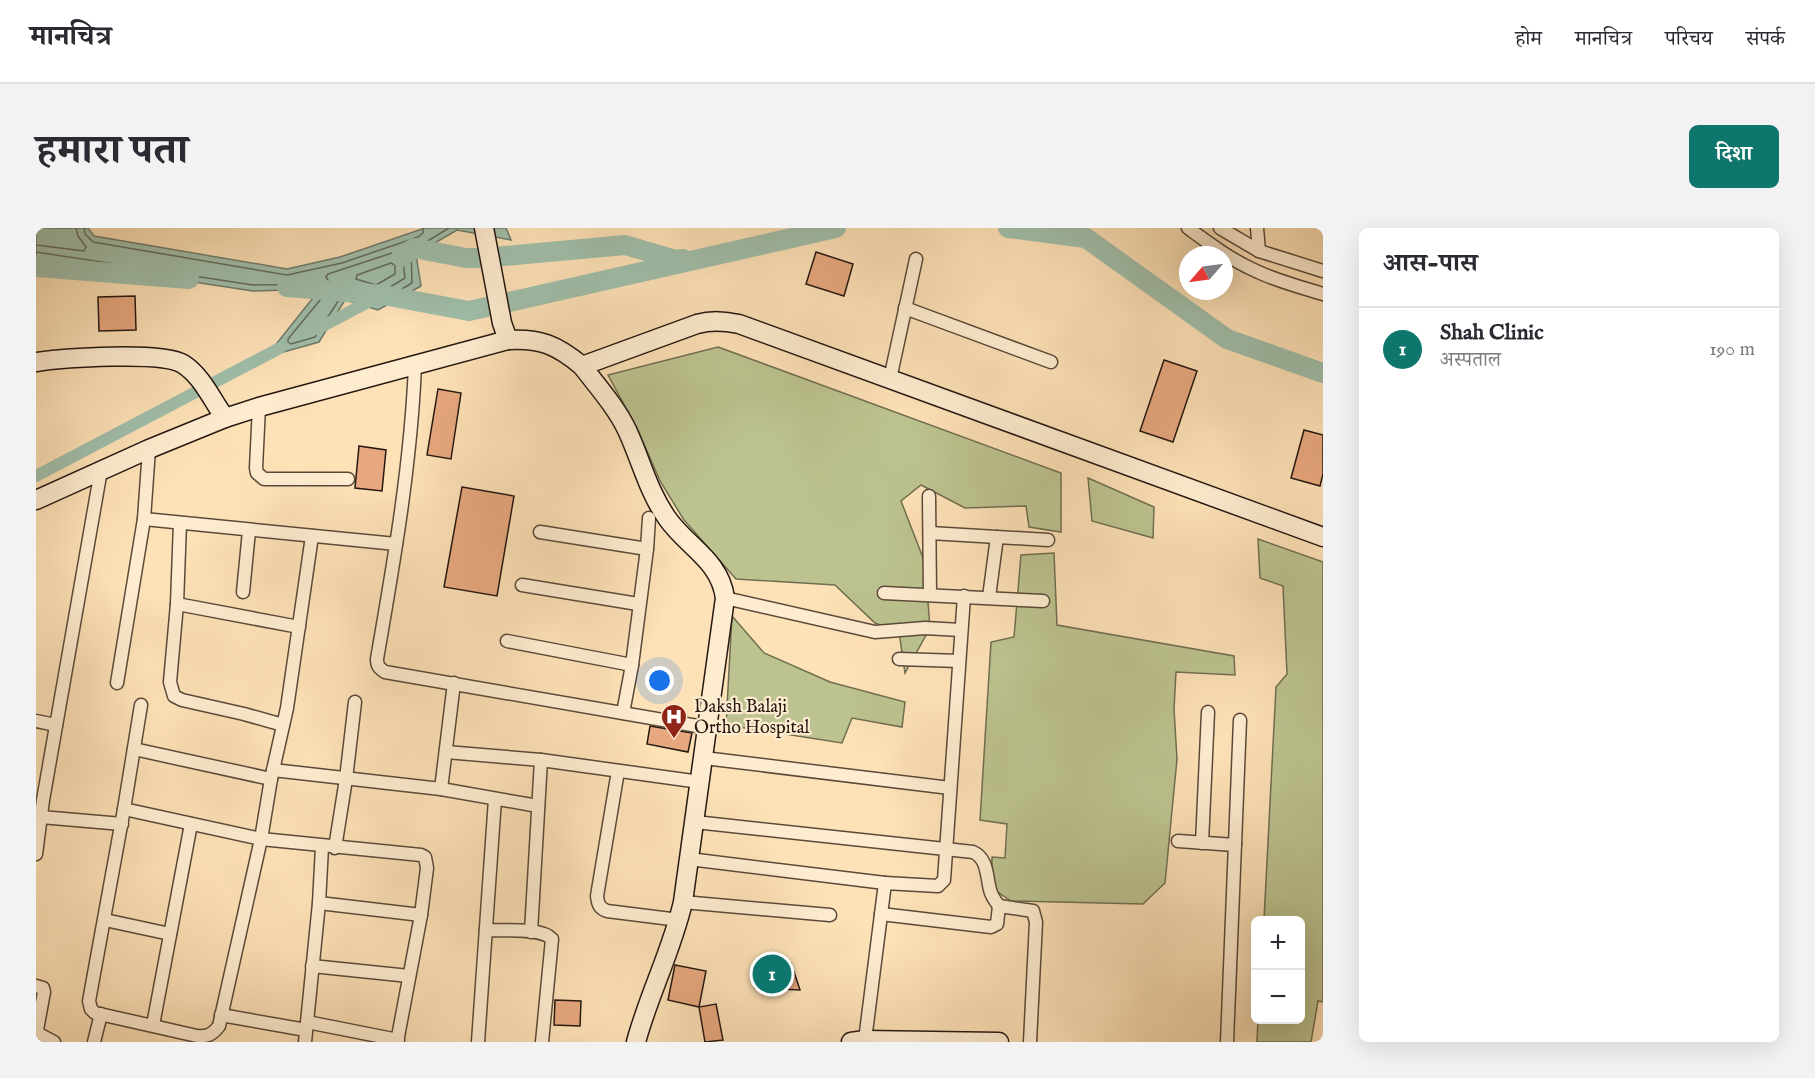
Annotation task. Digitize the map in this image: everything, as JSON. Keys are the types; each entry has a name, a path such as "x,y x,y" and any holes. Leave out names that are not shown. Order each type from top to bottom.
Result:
{"street":[{"path":"484,228 505,331"},
{"path":"1188,228 1216,249 1254,271 1323,294"},
{"path":"1220,228 1259,251 1323,271"},
{"path":"1257,228 1259,251"},
{"path":"890,379 916,259"},
{"path":"905,308 1051,362"},
{"path":"582,366 697,324 725,321 750,328 1323,537"},
{"path":"36,500 221,414 258,407 415,365 505,331 560,348 582,366 609,400 626,427 647,483 658,505 668,520 717,572 723,584 725,598 683,902 672,944 636,1042"},
{"path":"36,362 80,358 164,357 181,363 193,372 221,414"},
{"path":"415,365 413,421 377,665 385,672 708,728"},
{"path":"258,407 255,468 260,477 264,479 348,478"},
{"path":"117,682 144,519 149,449"},
{"path":"36,854 41,817 39,799 56,725 101,470"},
{"path":"929,496 930,595"},
{"path":"622,713 632,665 649,518"},
{"path":"144,519 396,544"},
{"path":"180,523 177,604 170,682 174,696 182,700 283,725"},
{"path":"243,592 249,531"},
{"path":"540,532 646,549"},
{"path":"930,533 1048,540"},
{"path":"141,705 122,824 89,1001 95,1013 153,1025 197,1039 214,1033 219,1026 261,839 291,689 312,536"},
{"path":"989,597 997,537"},
{"path":"522,585 638,604"},
{"path":"884,594 1043,601"},
{"path":"689,859 885,883 932,886 941,884 944,880 964,596"},
{"path":"725,598 875,632 925,628 961,630"},
{"path":"177,604 299,627"},
{"path":"507,641 632,665"},
{"path":"899,659 959,661"},
{"path":"441,789 454,684"},
{"path":"335,848 355,702"},
{"path":"1202,843 1208,712"},
{"path":"1227,1042 1240,720"},
{"path":"36,721 56,725"},
{"path":"134,749 272,775 346,779 441,789 538,807"},
{"path":"446,752 541,760 700,782"},
{"path":"704,758 950,788"},
{"path":"531,932 541,760"},
{"path":"618,771 597,896 598,903 601,909 607,911 679,920"},
{"path":"478,1042 495,799"},
{"path":"124,809 261,839 426,857 427,868 421,915 398,1041 306,1032 221,1015"},
{"path":"41,817 122,824"},
{"path":"695,822 945,848 979,855 986,869 993,897 999,906 997,924 991,927 881,914"},
{"path":"153,1025 191,824"},
{"path":"1178,841 1235,845"},
{"path":"306,1032 319,903 322,847"},
{"path":"885,883 858,1041 999,1042"},
{"path":"683,902 830,915"},
{"path":"319,903 421,915"},
{"path":"999,906 1029,909 1033,911 1036,921 1030,1042"},
{"path":"105,920 170,934"},
{"path":"486,930 531,932 548,935 552,939 542,1042"},
{"path":"312,966 409,976"},
{"path":"36,986 43,988 44,992 37,1030 39,1034 54,1042"},
{"path":"94,1042 101,1014"}],"green space":[{"path":"718,347 1061,473 1061,532 1029,527 1026,506 965,508 921,485 901,501 925,563 930,628 905,673 899,632 875,623 835,585 736,579 684,520 660,481 638,430 608,375"},
{"path":"1088,478 1154,507 1153,538 1092,521"},
{"path":"1258,539 1323,562 1323,1002 1318,1001 1311,1042 1257,1042 1258,1024 1305,1024 1305,916 1264,916 1276,687 1287,674 1283,586 1260,578"},
{"path":"1054,553 1057,625 1234,656 1235,675 1176,672 1174,709 1177,759 1165,883 1143,904 1011,901 992,888 992,857 1005,858 1007,824 980,820 991,642 1014,637 1021,555"},
{"path":"732,616 764,653 830,682 905,702 902,727 852,718 842,743 726,725"}],"water":[{"path":"36,228 88,228 94,236 287,269 340,257 425,228 506,228 511,240 457,230 416,254 421,286 378,310 345,300 319,342 266,357 320,289 253,291 36,258"}],"building":[{"path":"816,252 853,264 844,296 806,284"},
{"path":"135,296 136,330 99,331 98,297"},
{"path":"1164,360 1197,371 1173,442 1140,431"},
{"path":"438,389 461,393 451,459 427,455"},
{"path":"1304,430 1323,435 1323,474 1320,486 1291,478"},
{"path":"359,446 386,450 382,491 355,488"},
{"path":"462,487 514,496 497,596 444,587"},
{"path":"650,726 692,733 688,752 647,744"},
{"path":"756,961 791,963 800,990 755,988"},
{"path":"675,965 706,971 699,1007 668,1000"},
{"path":"555,1000 581,1001 580,1026 554,1025"},
{"path":"716,1004 723,1040 705,1042 699,1007"}],"waterway":[{"path":"287,287 383,295 469,311 836,228"},
{"path":"1008,228 1086,238 1227,339 1323,373"},
{"path":"401,257 414,248 466,258 483,258 625,245 676,260 683,259"},
{"path":"36,267 189,279"},
{"path":"317,329 376,298"},
{"path":"36,476 280,348"}],"place":[{"name":"Daksh Balaji Ortho Hospital","path":"674,740"},
{"name":"Shah Clinic","path":"772,974"}]}
